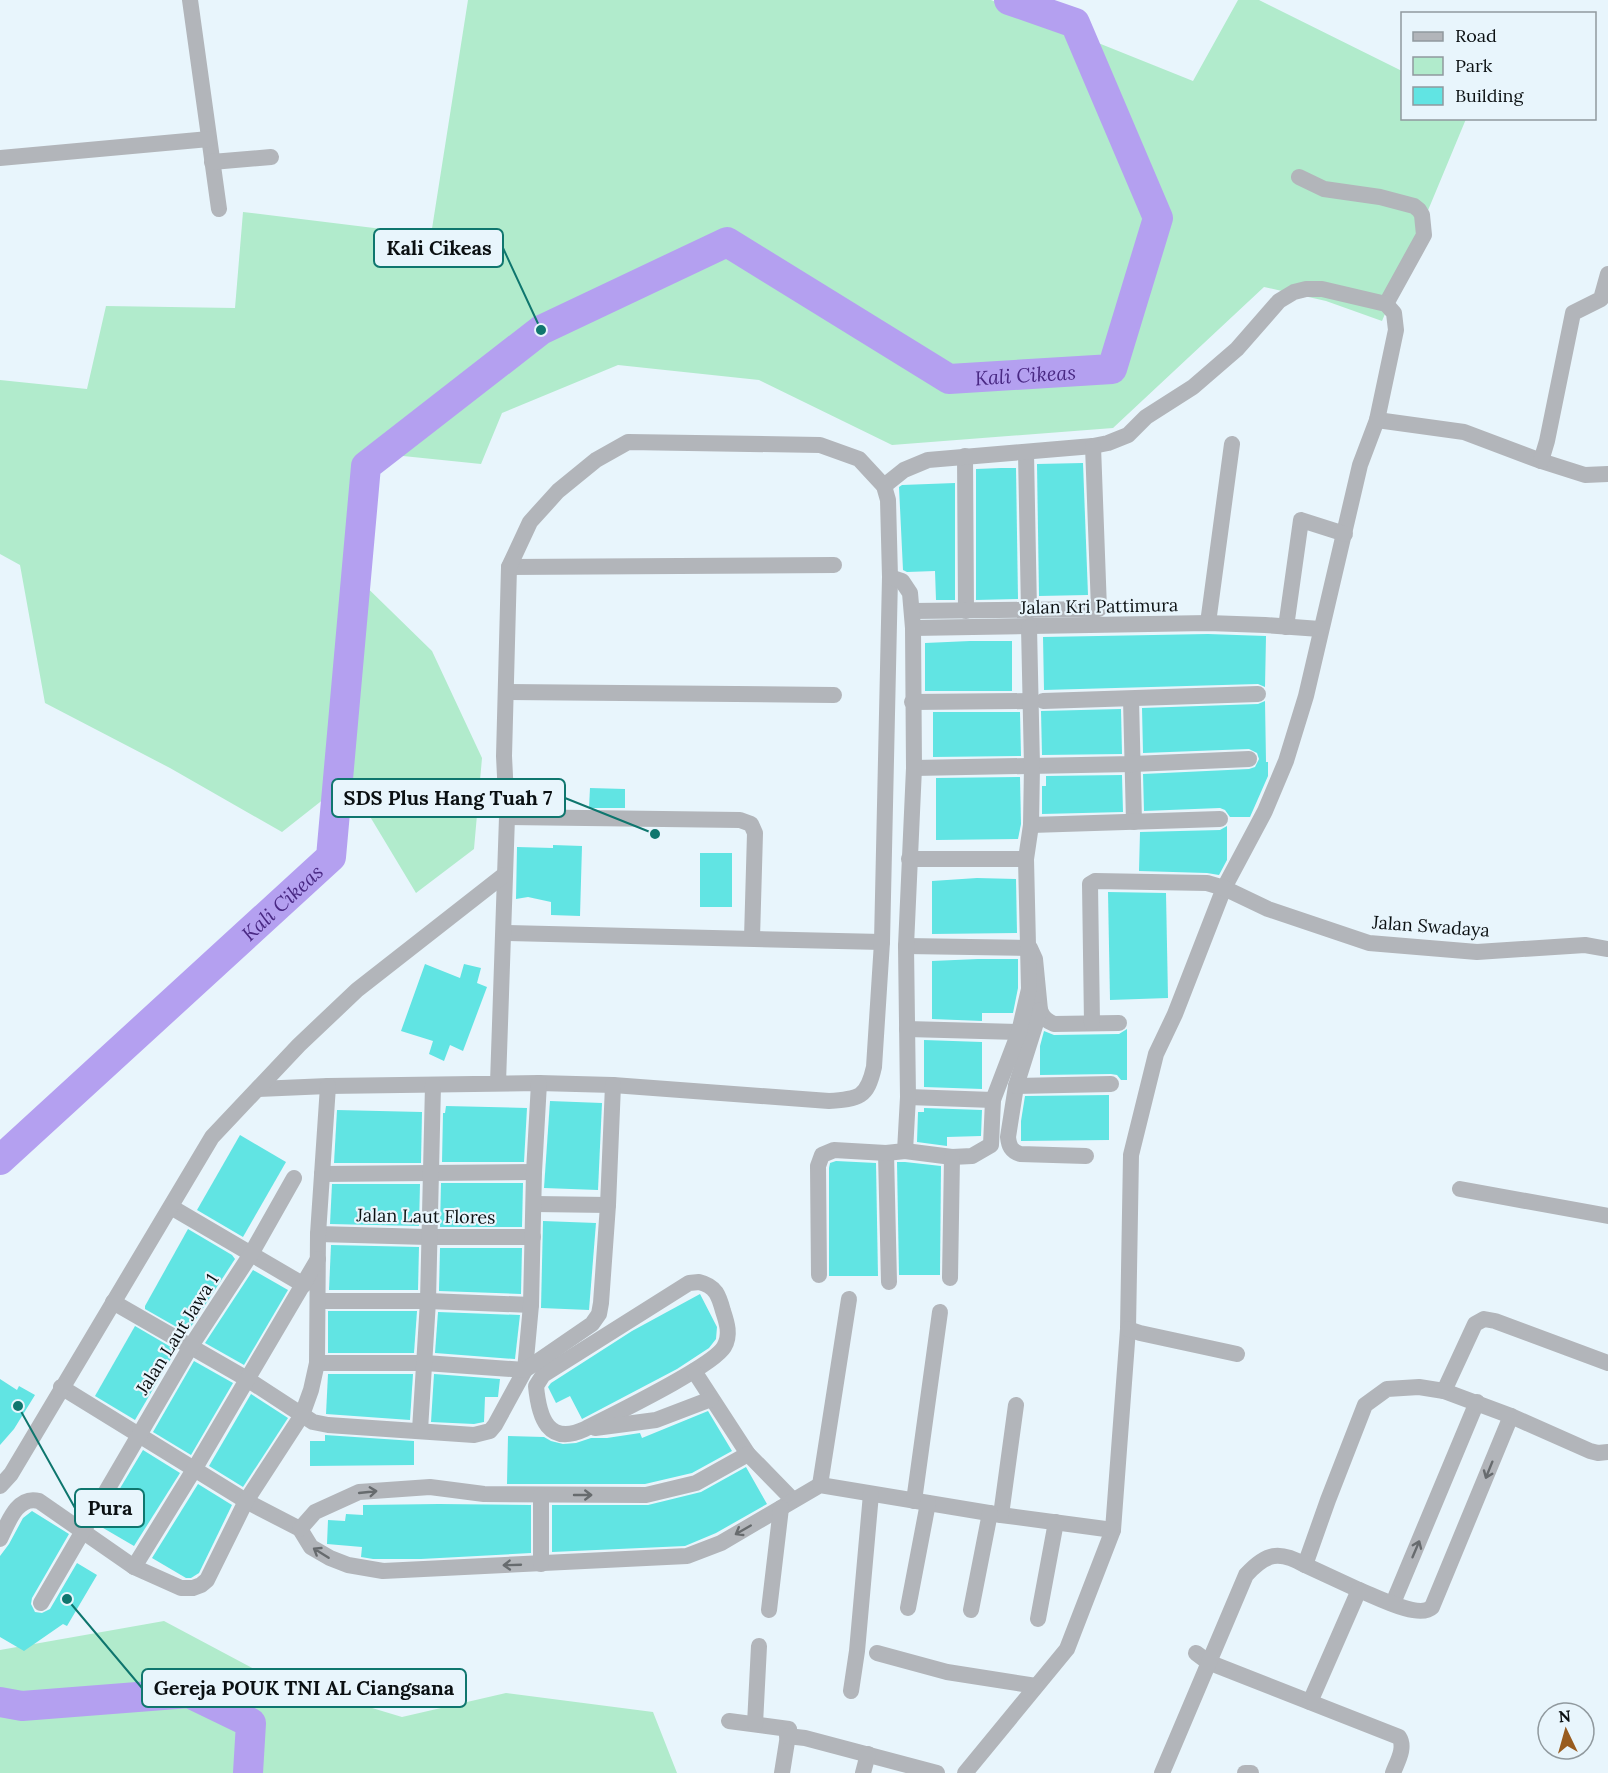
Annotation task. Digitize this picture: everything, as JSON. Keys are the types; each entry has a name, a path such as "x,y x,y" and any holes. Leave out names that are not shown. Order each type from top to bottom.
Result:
{"street":[{"path":"190,0 219,209"},
{"path":"0,158 209,139"},
{"path":"212,162 271,157"},
{"path":"1299,177 1324,189 1380,197 1414,206 1419,210 1424,235 1386,304"},
{"path":"1541,461 1573,313 1601,299 1608,274"},
{"path":"884,486 904,470 928,460 1093,446 1128,435 1146,417 1193,387 1237,349 1280,301 1294,292 1322,289 1386,304 1394,314 1396,330 1377,420 1360,465 1306,696 1286,761 1265,810 1224,888 1175,1014 1156,1054 1131,1155 1128,1329 1113,1530 1067,1649 965,1773"},
{"path":"1377,420 1464,432 1541,461 1585,474 1608,474"},
{"path":"258,1089 539,1083 613,1085 829,1101 848,1100 862,1096 870,1085 874,1067 882,942 890,577 888,500 884,486 859,459 820,445 628,442 597,460 558,491 530,522 509,567 504,756 507,817 498,1083"},
{"path":"1208,623 1232,444"},
{"path":"913,620 966,611 1029,619 1099,609 1093,446"},
{"path":"819,1275 818,1166 822,1155 834,1150 905,1152 952,1157 972,1156 991,1145 993,1100 1019,1032 1029,989 1030,948 1026,859 1031,825 1032,766 1037,701 1029,619 1026,453"},
{"path":"964,456 966,611"},
{"path":"1286,627 1300,520 1345,534"},
{"path":"509,567 834,565"},
{"path":"890,577 902,581 910,592 913,620 914,768 906,946 908,1097 905,1152"},
{"name":"Jalan Kri Pattimura","path":"913,620 1029,619 1208,623 1320,629"},
{"path":"506,692 834,695"},
{"path":"912,702 1131,699 1258,694"},
{"path":"1131,699 1134,822"},
{"path":"914,768 1133,764 1249,759"},
{"path":"507,817 740,820 751,824 755,833 752,938"},
{"path":"1031,825 1220,819"},
{"path":"909,859 1026,859"},
{"path":"0,1486 11,1474 64,1389 113,1302 212,1137 357,990 504,875"},
{"name":"Jalan Swadaya","path":"1092,1023 1090,884 1095,881 1207,883 1224,888 1268,909 1369,943 1477,952 1586,945 1608,949"},
{"path":"504,933 882,942"},
{"path":"906,946 1030,948"},
{"path":"1030,948 1035,959 1040,1010 1043,1017 1054,1024 1119,1023"},
{"path":"1040,1010 1016,1086 1008,1137 1010,1148 1020,1154 1086,1156"},
{"path":"907,1029 1019,1032"},
{"path":"113,1302 247,1379 313,1422 474,1435 490,1431 502,1414 525,1370 531,1305 539,1083"},
{"path":"1016,1086 1111,1084"},
{"path":"420,1430 428,1301 433,1085"},
{"path":"317,1363 425,1363 525,1370 592,1324 599,1314 601,1303 613,1085"},
{"path":"0,1539 17,1507 27,1500 39,1501 134,1567 181,1588 193,1588 207,1580 246,1501 302,1415 311,1390 317,1363 318,1234 328,1086"},
{"path":"908,1097 993,1100"},
{"path":"886,1153 889,1282"},
{"path":"950,1278 952,1157"},
{"path":"322,1174 534,1172"},
{"name":"Jalan Laut Jawa 1","path":"41,1603 191,1346 251,1254 294,1178"},
{"path":"1460,1189 1608,1216"},
{"path":"535,1204 608,1205"},
{"path":"171,1207 304,1285"},
{"name":"Jalan Laut Flores","path":"318,1234 533,1237"},
{"path":"134,1567 319,1258"},
{"path":"699,1282 711,1286 718,1293 728,1330 728,1339 723,1349 694,1371 575,1434 563,1435 550,1431 543,1420 536,1392 538,1381 543,1375 689,1283 699,1282"},
{"path":"820,1485 849,1299"},
{"path":"318,1301 428,1301 531,1305"},
{"path":"908,1608 940,1312"},
{"path":"1444,1391 1475,1324 1484,1319 1505,1324 1608,1363"},
{"path":"1128,1329 1237,1354"},
{"path":"694,1371 748,1454 787,1504 769,1610"},
{"path":"1305,1564 1365,1405 1387,1389 1419,1387 1444,1391 1477,1402 1590,1451 1608,1452"},
{"path":"64,1389 246,1501 293,1526 311,1547 330,1558 384,1571 687,1556 721,1543 820,1485 995,1514 1113,1530"},
{"path":"585,1429 656,1420 711,1400"},
{"path":"1393,1603 1477,1402"},
{"path":"971,1610 995,1514 1016,1405"},
{"path":"1162,1773 1202,1657 1246,1575 1259,1561 1268,1556 1278,1555 1294,1558 1359,1590 1417,1612 1429,1611 1511,1416"},
{"path":"293,1526 315,1512 359,1492 430,1487 484,1494 646,1495 696,1484 748,1454"},
{"path":"851,1691 857,1651 871,1494"},
{"path":"541,1495 541,1564"},
{"path":"1038,1619 1056,1522"},
{"path":"1310,1702 1359,1590"},
{"path":"755,1724 759,1646"},
{"path":"877,1653 947,1672 1036,1686"},
{"path":"1202,1657 1399,1737 1401,1752 1393,1773"},
{"path":"729,1721 789,1729 782,1773"},
{"path":"788,1736 805,1738 937,1773"},
{"path":"863,1773 868,1754"},
{"path":"1245,1773 1251,1773"}],"green space":[{"path":"468,0 991,0 1193,81 1238,0 1259,0 1401,71 1401,120 1466,120 1382,321 1326,301 1264,287 1113,428 892,445 759,380 618,365 502,413 481,464 364,452 347,568 432,651 482,758 474,849 416,893 348,780 282,832 170,768 45,703 20,565 0,554 0,380 87,389 106,306 235,308 243,212 431,235"},
{"path":"164,1621 269,1677 402,1717 506,1693 653,1712 677,1773 0,1773 0,1650"}],"building":[{"path":"1083,463 1088,595 1039,596 1037,464"},
{"path":"1016,468 1018,599 976,600 976,469"},
{"path":"955,483 955,600 936,600 935,571 907,572 903,570 899,487"},
{"path":"1208,634 1266,636 1265,687 1258,684 1044,690 1043,637"},
{"path":"1012,641 1012,691 925,691 925,643"},
{"path":"1265,701 1268,776 1250,817 1230,817 1225,810 1220,808 1144,811 1143,774 1249,769 1255,767 1259,759 1257,753 1249,749 1143,753 1142,708 1258,704"},
{"path":"1121,709 1122,754 1042,755 1041,711"},
{"path":"933,712 1020,712 1021,756 933,757"},
{"path":"1122,775 1123,812 1042,814 1042,786 1046,786 1046,776"},
{"path":"1020,777 1021,824 1018,839 936,840 936,778"},
{"path":"590,788 625,789 625,808 589,808"},
{"path":"1227,826 1227,860 1219,875 1139,871 1140,832 1220,830"},
{"path":"553,845 582,846 580,916 551,915 551,902 528,897 516,899 517,847 553,848"},
{"path":"700,853 732,853 732,907 700,907"},
{"path":"977,878 1016,879 1017,933 932,934 932,881"},
{"path":"1108,892 1166,893 1168,998 1110,1000"},
{"path":"1018,959 1018,988 1013,1013 982,1013 982,1021 932,1019 932,961"},
{"path":"425,964 460,978 464,964 481,968 477,983 487,987 463,1051 450,1045 444,1061 429,1054 433,1041 401,1031"},
{"path":"1127,1029 1127,1080 1121,1080 1117,1075 1111,1074 1040,1075 1040,1046 1044,1031 1054,1035 1119,1034"},
{"path":"924,1040 982,1042 982,1089 924,1087"},
{"path":"1109,1095 1109,1140 1021,1141 1025,1096"},
{"path":"550,1101 602,1103 598,1190 544,1188"},
{"path":"446,1106 527,1108 524,1162 442,1162 443,1113 445,1113"},
{"path":"924,1108 982,1110 981,1136 947,1137 947,1146 917,1142 918,1112 924,1112"},
{"path":"337,1110 422,1112 421,1163 334,1163"},
{"path":"240,1135 286,1162 243,1237 197,1210"},
{"path":"836,1161 876,1163 878,1276 829,1276 829,1168 830,1163"},
{"path":"897,1162 941,1166 940,1275 899,1275"},
{"path":"441,1183 523,1183 522,1227 440,1227"},
{"path":"332,1184 420,1184 419,1226 330,1224"},
{"path":"543,1221 596,1223 589,1310 541,1308"},
{"path":"188,1229 235,1259 187,1333 145,1309 145,1306"},
{"path":"331,1245 419,1247 418,1290 329,1290"},
{"path":"440,1248 522,1248 521,1294 439,1291"},
{"path":"253,1270 288,1290 244,1365 205,1343"},
{"path":"700,1294 717,1327 716,1339 709,1348 677,1369 582,1419 570,1396 556,1403 548,1387 551,1383 632,1331"},
{"path":"328,1311 417,1311 414,1353 328,1353"},
{"path":"438,1312 520,1315 515,1359 435,1353"},
{"path":"135,1326 176,1350 135,1420 95,1396"},
{"path":"194,1361 233,1383 191,1455 153,1432"},
{"path":"328,1374 413,1374 410,1420 326,1414"},
{"path":"434,1374 500,1379 498,1397 485,1397 484,1422 474,1424 431,1422"},
{"path":"0,1379 17,1390 19,1386 35,1395 14,1429 0,1445"},
{"path":"251,1394 288,1418 243,1487 209,1466"},
{"path":"708,1411 732,1451 692,1473 645,1484 507,1484 508,1436 544,1437 563,1444 591,1438 640,1433 642,1438"},
{"path":"325,1435 414,1441 414,1465 310,1466 310,1441 325,1441"},
{"path":"143,1450 180,1473 134,1546 98,1525"},
{"path":"746,1467 767,1504 716,1533 685,1546 552,1552 552,1505 648,1505 701,1492"},
{"path":"198,1484 232,1505 199,1573 186,1578 152,1558"},
{"path":"363,1505 531,1505 531,1553 421,1559 373,1559 361,1557 362,1547 327,1544 328,1520 345,1521 346,1514 363,1515"},
{"path":"32,1511 69,1534 32,1598 31,1604 35,1612 42,1613 50,1609 77,1563 97,1575 67,1626 63,1624 24,1651 0,1637 0,1556 23,1518"}],"waterway":[{"name":"Kali Cikeas","path":"0,1160 331,857 366,466 541,330 727,242 949,379 1112,369 1158,218 1075,23 1009,0"},
{"name":"Kali Cikeas","path":"0,1702 22,1706 189,1693 251,1723 248,1773"}],"place":[{"name":"Kali Cikeas","path":"541,330"},
{"name":"SDS Plus Hang Tuah 7","path":"655,834"},
{"name":"Pura","path":"18,1406"},
{"name":"Gereja POUK TNI AL Ciangsana","path":"67,1599"}]}
